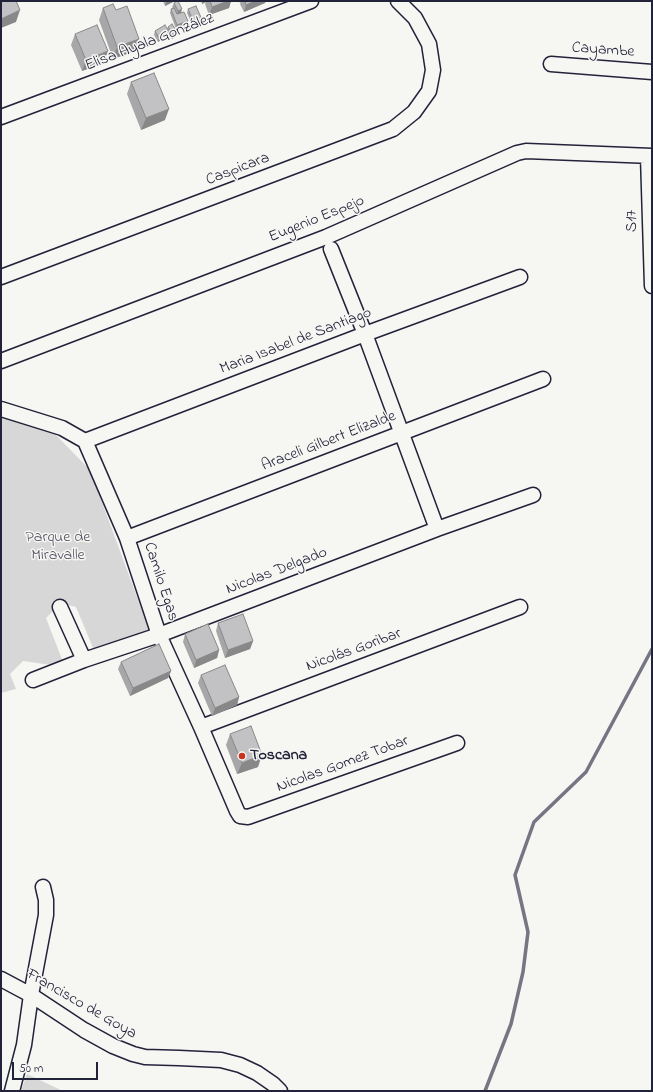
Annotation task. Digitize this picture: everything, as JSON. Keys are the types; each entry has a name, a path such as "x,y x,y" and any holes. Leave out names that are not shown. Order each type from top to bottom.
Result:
{"street":[{"name":"Elisa Ayala González","path":"1,117 311,1"},
{"name":"Caspicara","path":"1,277 393,129 414,112 429,91 433,70 429,44 415,18 398,1"},
{"name":"Cayambe","path":"551,64 652,72"},
{"name":"Eugenio Espejo","path":"1,361 326,237 517,153 526,151 650,156"},
{"name":"S17","path":"650,156 652,286"},
{"path":"331,249 365,334 437,529"},
{"name":"Maria Isabel de Santiago","path":"85,441 365,334 520,277"},
{"name":"Araceli Gilbert Elizalde","path":"127,538 543,380"},
{"path":"1,408 62,428 85,441"},
{"name":"Camilo Egas","path":"85,441 127,538 159,635 240,816"},
{"name":"Nicolas Delgado","path":"33,680 84,660 159,635 437,529 533,495"},
{"path":"60,607 84,660"},
{"name":"Nicolás Goribar","path":"200,727 520,607"},
{"name":"Nicolas Gomez Tobar","path":"240,816 248,817 457,743"},
{"path":"12,1091 24,1045 31,995 46,915 46,900 43,887"},
{"name":"Francisco de Goya","path":"1,979 31,995 84,1030 113,1046 145,1058 220,1060 240,1065 257,1073 280,1091"}],"green space":[{"name":"Parque de Miravalle","path":"1,418 56,435 90,470 150,632 96,655 76,607 68,605 60,607 46,618 65,667 23,661 10,674 16,689 1,693"},
{"path":"27,1074 63,1091 21,1091"}],"building":[{"path":"1,1 16,1 20,10 1,19"},
{"path":"177,1 182,9 178,11 174,3"},
{"path":"210,1 228,1 212,7"},
{"path":"245,1 255,1 246,5"},
{"path":"113,4 116,10 127,6 139,39 117,47 103,8"},
{"path":"196,6 203,22 195,25 188,9"},
{"path":"174,8 177,14 184,12 188,21 177,25 171,9"},
{"path":"172,24 177,32 173,35 168,27"},
{"path":"97,25 108,51 86,60 75,34"},
{"path":"165,25 169,32 159,38 155,31"},
{"path":"154,73 169,109 146,118 131,82"},
{"path":"243,614 253,641 228,650 218,623"},
{"path":"208,624 219,650 196,660 185,634"},
{"path":"159,644 171,671 133,688 121,662"},
{"path":"225,665 239,697 215,708 201,675"},
{"path":"251,726 262,755 242,763 230,734"}],"waterway":[{"path":"485,1091 511,1024 523,972 528,932 515,875 534,822 586,772 652,649"}],"place":[{"name":"Toscana","path":"242,756"}]}
